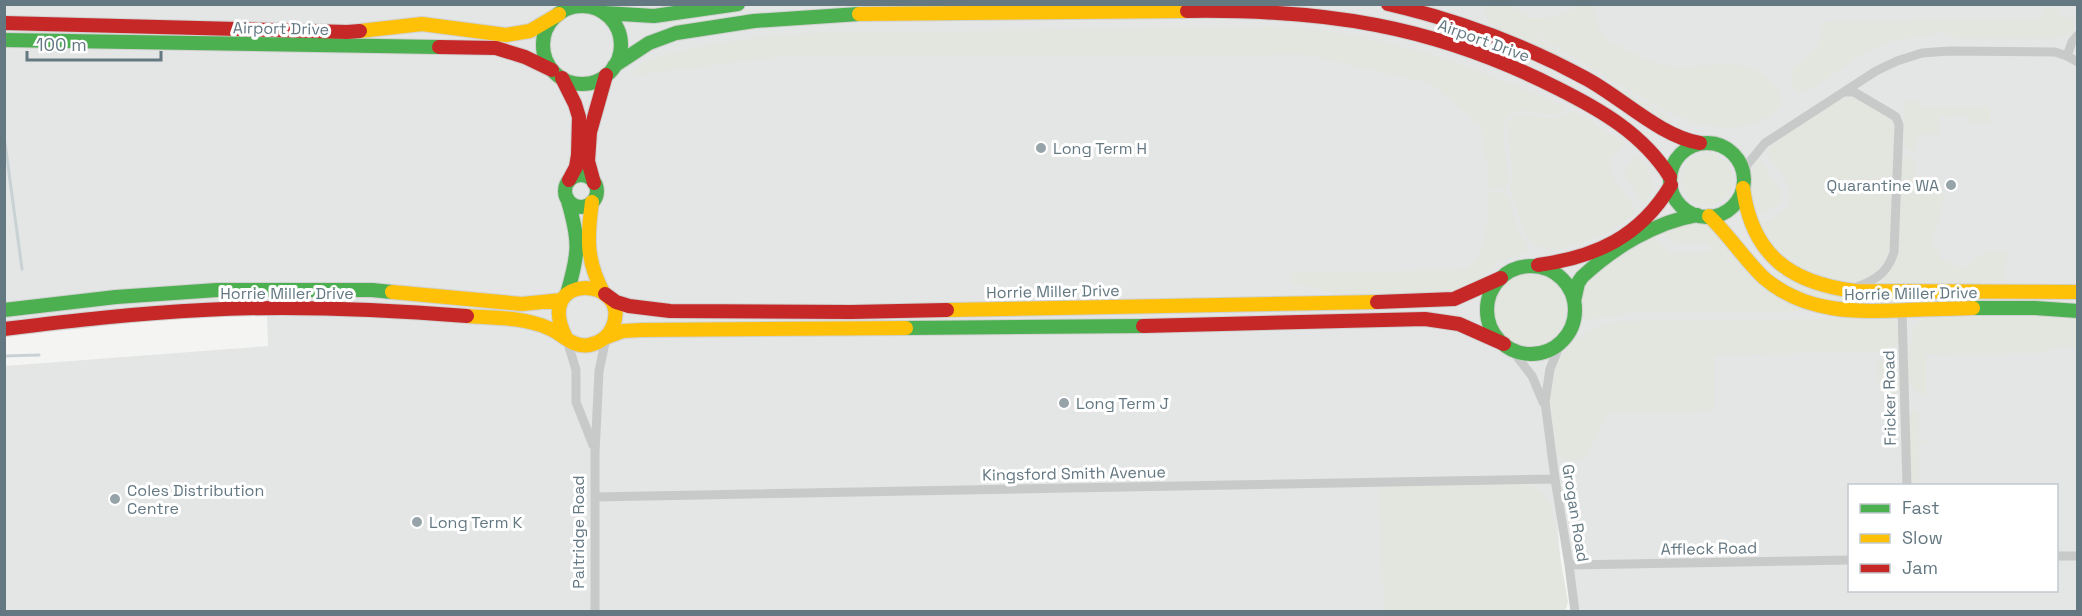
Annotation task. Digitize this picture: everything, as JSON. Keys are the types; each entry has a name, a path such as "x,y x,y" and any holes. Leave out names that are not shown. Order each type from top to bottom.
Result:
{"main road":[{"path":"738,4 650,17 624,17 581,6 567,9 548,26 544,40 545,56 575,104 579,117 576,167 565,193 575,223 576,267 557,318 566,338 582,346 596,344 623,331 642,330 1216,325 1425,319 1460,324 1484,333 1507,347 1521,353 1542,353 1561,342 1572,327 1575,292 1582,277 1636,237 1658,224 1676,217 1720,214 1730,208 1738,199 1743,182 1738,160 1725,147 1713,143 1700,143 1689,147 1679,155 1673,166 1666,196 1650,215 1603,248 1571,261 1515,269 1501,278 1495,284 1488,299 1488,316 1493,332 1507,347"},
{"name":"Airport Drive","path":"1388,4 1435,16 1538,54 1612,93 1675,136 1691,143 1700,143"},
{"name":"Airport Drive","path":"610,71 644,45 662,37 758,20 886,14 1235,10 1333,16 1437,39 1507,63 1555,86 1632,132 1664,165 1671,181"},
{"path":"604,13 614,24 620,38 620,53 610,71 590,132 588,161 596,193 592,202 588,244 589,262 595,279 613,304 615,316 613,328 606,338"},
{"name":"Airport Drive","path":"4,24 347,33 422,24 506,35 530,31 559,14"},
{"name":"Airport Drive","path":"4,40 496,48 528,57 557,74"},
{"path":"557,74 574,83 588,83 610,71"},
{"path":"569,180 583,176 594,183"},
{"path":"1671,181 1678,202 1686,210 1703,216"},
{"name":"Horrie Miller Drive","path":"1743,182 1746,214 1750,226 1768,252 1785,267 1808,281 1840,290 2077,293"},
{"path":"568,201 580,207 592,202"},
{"name":"Horrie Miller Drive","path":"1703,216 1728,235 1762,276 1794,297 1827,309 2041,307 2078,311"},
{"path":"1532,266 1551,271 1559,276 1566,284 1574,302"},
{"name":"Horrie Miller Drive","path":"605,294 616,302 641,309 717,312 851,312 1432,302 1454,299 1472,293 1501,278"},
{"path":"565,297 586,287 605,294"},
{"name":"Horrie Miller Drive","path":"4,310 116,297 217,290 372,290 522,304 565,297"},
{"name":"Horrie Miller Drive","path":"4,330 163,312 342,309 523,321 551,329 566,338"}],"street":[{"path":"2067,56 2072,42 2078,35"},
{"path":"1743,182 1747,165 1765,143 1876,71 1897,61 1922,53 1949,51 2055,52 2077,62"},
{"path":"1840,290 1852,289 1872,282 1885,271 1892,259 1896,242 1899,154 1899,125 1896,117 1854,92 1844,92"},
{"path":"2041,307 2077,293"},
{"name":"Fricker Road","path":"1902,310 1907,484"},
{"name":"Paltridge Road","path":"566,338 576,370 578,409 595,453"},
{"name":"Paltridge Road","path":"595,612 595,453 599,371 606,338"},
{"name":"Grogan Road","path":"1561,342 1548,375 1545,402 1575,612"},
{"name":"Grogan Road","path":"1507,347 1527,369 1536,384 1547,419"},
{"name":"Kingsford Smith Avenue","path":"595,497 1555,479"},
{"path":"2058,556 2078,556"},
{"name":"Affleck Road","path":"1569,565 1848,560"}],"shaded area":[{"path":"4,5 2077,5 2077,611 1575,611 1555,488 1564,611 5,611 5,366 268,346 267,315 167,319 5,337"},
{"path":"1482,5 1496,5 1564,57 1668,116 1671,122 1669,124 1612,86 1497,29 1488,21"},
{"path":"1499,5 1511,5 1528,18 1546,18 1568,12 1581,5 1595,5 1597,24 1608,41 1642,58 1664,65 1737,65 1750,68 1763,74 1774,85 1780,95 1782,106 1761,120 1740,127 1717,127 1695,122 1651,102 1581,62 1539,36"},
{"path":"2044,8 2057,8 2058,17 2074,17 2074,33 2056,39 1955,39 1944,29 1934,34 1886,43 1805,92 1797,91 1790,83 1792,69 1817,45 1823,22 2043,18"},
{"path":"1269,26 1347,34 1385,42 1457,64 1566,107 1552,114 1527,111 1511,113 1506,120 1503,132 1508,180 1505,186 1488,189 1488,171 1481,125 1429,83 1309,55 781,56 634,75 641,63 682,51 766,37 851,32"},
{"path":"1849,97 1862,100 1875,107 1887,115 1894,126 1890,248 1881,266 1869,277 1855,282 1839,283 1822,279 1791,263 1774,249 1758,226 1786,208 1791,195 1785,179 1765,151 1838,100"},
{"path":"1919,100 1919,107 1990,106 1990,123 1969,124 1969,115 1939,116 1939,135 1916,135 1915,149 1907,150 1904,106 1907,101"},
{"path":"1574,111 1624,143 1612,157 1610,167 1615,180 1637,211 1607,233 1585,242 1558,249 1547,249 1535,245 1526,236 1510,190 1513,176 1508,125 1516,116 1554,118"},
{"path":"1707,153 1717,155 1725,161 1731,169 1733,179 1731,189 1725,197 1717,203 1707,205 1697,203 1689,197 1683,189 1681,179 1683,169 1689,161 1697,155"},
{"path":"1636,154 1651,178 1651,191 1644,204 1624,174"},
{"path":"1759,157 1781,191 1781,196 1780,201 1773,208 1753,217 1748,186 1754,165"},
{"path":"1905,158 1915,159 1916,183 1931,183 1930,189 1945,194 1932,242 1941,259 1963,269 1985,252 2008,251 2003,282 1879,285 1893,267 1898,254 1902,162"},
{"path":"1498,191 1504,193 1509,199 1517,229 1528,246 1528,252 1498,262 1480,280 1455,291 1423,294 1337,294 1291,284 1290,273 1464,270 1479,255 1483,246 1487,225 1488,193"},
{"path":"1696,220 1709,225 1755,278 1807,311 1628,313 1582,319 1579,308 1580,297 1587,278 1651,232 1664,247 1674,253 1711,251 1708,244 1670,241 1660,228"},
{"path":"1777,270 1785,275 1919,296 1919,303 1858,305 1828,302 1799,293 1771,276"},
{"path":"1529,271 1543,274 1555,282 1563,294 1566,308 1563,322 1555,334 1543,342 1529,345 1515,342 1503,334 1495,322 1492,308 1495,294 1503,282 1515,274"},
{"path":"2077,315 2077,347 2048,348 2047,353 1926,354 1926,394 1912,387 1908,360 1912,333 1914,327 1925,318"},
{"path":"1885,318 1893,320 1898,329 1899,344 1890,351 1714,355 1714,411 1608,414 1586,456 1571,461 1558,454 1550,398 1555,368 1571,344 1595,328 1625,321"},
{"path":"1877,360 1889,361 1898,370 1900,389 1895,396 1887,398 1885,389 1879,389"},
{"path":"1912,411 1917,411 1919,433 1916,436 1920,440 1926,438 1927,441 1918,443 1919,484 1911,484 1910,414"},
{"path":"1526,483 1542,492 1551,506 1568,602 1565,611 1384,611 1379,487"}],"waterway":[{"path":"4,136 22,269"},
{"path":"4,356 39,355"}],"traffic: fast":[{"path":"604,13 654,16 738,4"},
{"path":"582,6 597,9 609,18 618,30 621,45 618,60 609,72 597,81 582,84 567,81 555,72 546,60 543,45 546,30 555,18 567,9 582,6"},
{"path":"614,66 649,43 676,33 754,21 859,14"},
{"path":"4,40 439,47"},
{"path":"1707,143 1721,146 1733,154 1741,166 1744,180 1741,194 1733,206 1721,214 1707,217 1693,214 1681,206 1673,194 1670,180 1673,166 1681,154 1693,146 1707,143"},
{"path":"581,175 592,180 597,191 592,202 581,207 570,202 565,191 570,180 581,175"},
{"path":"567,294 576,257 575,227 568,201"},
{"path":"1574,301 1578,283 1582,277 1621,246 1650,230 1681,218 1697,215"},
{"path":"1531,266 1548,270 1562,279 1571,293 1575,310 1571,327 1562,341 1548,350 1531,354 1514,350 1500,341 1491,327 1487,310 1491,293 1500,279 1514,270 1531,266"},
{"path":"4,310 116,297 217,290 392,292"},
{"path":"1973,308 2078,311"},
{"path":"906,328 1143,326"}],"traffic: slow":[{"path":"859,14 1187,11"},
{"path":"360,31 422,24 506,35 530,31 559,14"},
{"path":"1743,188 1755,231 1765,248 1793,273 1811,281 1855,291 2078,292"},
{"path":"592,202 589,249 594,271 604,294"},
{"path":"1709,216 1764,278 1780,290 1797,298 1815,304 1851,310 1973,308"},
{"path":"467,316 539,324 567,340 589,345 604,338 613,326 615,310 609,298 598,290 584,288 571,291 562,301 559,316 566,338"},
{"path":"392,292 522,304 562,300"},
{"path":"947,310 1377,302"},
{"path":"607,337 623,331 642,330 906,328"}],"traffic: jam":[{"path":"1388,4 1464,25 1538,54 1599,86 1656,125 1685,139 1700,143"},
{"path":"1187,11 1285,13 1332,18 1422,35 1466,49 1557,88 1605,114 1647,148 1670,177"},
{"path":"4,23 360,31"},
{"path":"439,47 496,48 525,57 552,70"},
{"path":"594,183 588,161 590,132 606,75"},
{"path":"562,78 579,117 578,155 576,167 569,180"},
{"path":"1538,265 1579,256 1615,241 1645,218 1671,185"},
{"path":"1377,302 1454,299 1501,278"},
{"path":"605,294 616,302 629,306 670,311 947,310"},
{"path":"4,329 178,311 269,308 335,308 467,316"},
{"path":"1143,326 1425,319 1459,324 1504,344"}],"place":[{"name":"Long Term H","path":"1041,148"},
{"name":"Quarantine WA","path":"1951,185"},
{"name":"Long Term J","path":"1064,403"},
{"name":"Coles Distribution Centre","path":"115,499"},
{"name":"Long Term K","path":"417,522"}]}
